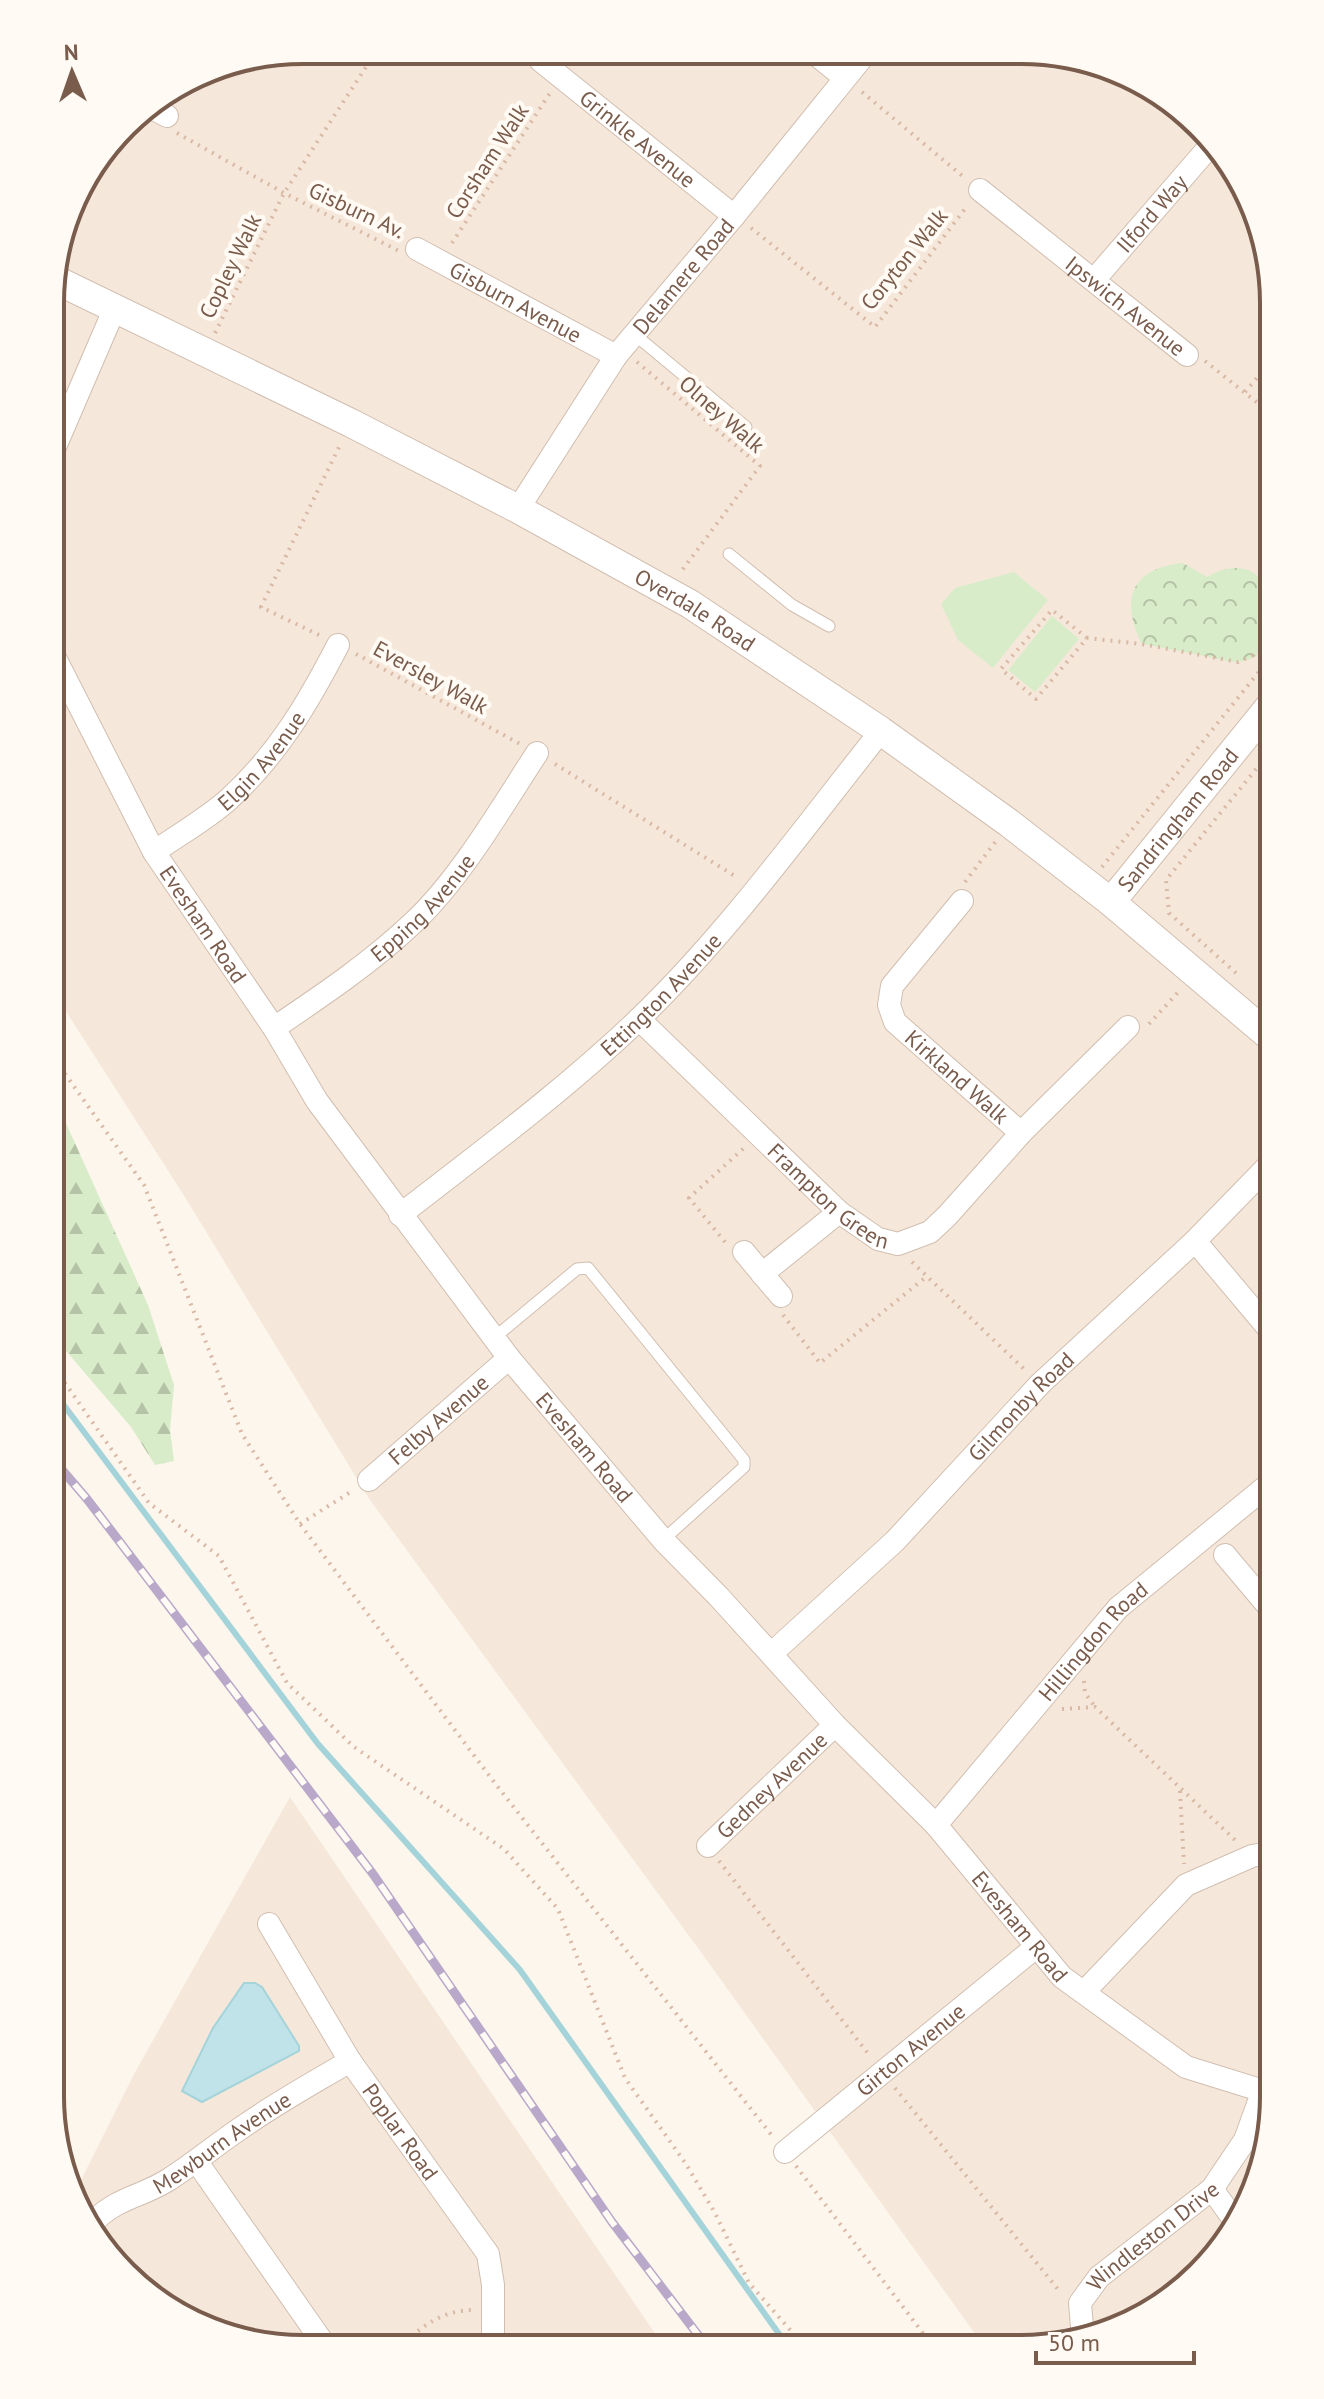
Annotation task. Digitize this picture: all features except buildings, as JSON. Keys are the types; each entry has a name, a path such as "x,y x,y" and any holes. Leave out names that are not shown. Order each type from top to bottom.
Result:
{"street":[{"name":"Grinkle Avenue","path":"545,64 734,216"},
{"path":"828,64 845,78"},
{"name":"Delamere Road","path":"518,509 616,356 857,64"},
{"name":"Ilford Way","path":"1094,280 1206,151"},
{"name":"Ipswich Avenue","path":"980,190 1187,355"},
{"name":"Gisburn Avenue","path":"417,249 616,356"},
{"name":"Overdale Road","path":"65,285 351,423 518,509 666,591 881,731 1009,823 1111,902 1260,1027"},
{"path":"64,426 114,310"},
{"name":"Elgin Avenue","path":"154,852 228,800 271,755 306,708 338,645"},
{"name":"Evesham Road","path":"64,676 154,852 274,1028 317,1101 509,1358 663,1540 835,1725 936,1825 1062,1977 1186,2067 1259,2091"},
{"name":"Sandringham Road","path":"1111,902 1260,719"},
{"name":"Ettington Avenue","path":"400,1215 544,1103 639,1019 756,889 881,731"},
{"name":"Epping Avenue","path":"274,1028 356,972 417,919 467,858 537,753"},
{"name":"Kirkland Walk","path":"962,901 892,986 889,1005 895,1022 1021,1133"},
{"name":"Frampton Green","path":"639,1019 839,1212 878,1239 898,1244 930,1232 947,1216 1021,1133 1128,1027"},
{"name":"Gilmonby Road","path":"771,1654 895,1541 1040,1384 1195,1241 1260,1175"},
{"path":"762,1274 839,1212"},
{"path":"1195,1241 1259,1318"},
{"path":"744,1252 781,1296"},
{"name":"Felby Avenue","path":"369,1480 509,1358"},
{"name":"Hillingdon Road","path":"936,1825 1118,1608 1259,1492"},
{"path":"1225,1555 1259,1584"},
{"name":"Gedney Avenue","path":"708,1846 835,1725"},
{"path":"1084,1992 1186,1885 1259,1856"},
{"name":"Poplar Road","path":"269,1924 350,2061 488,2254 492,2270 493,2335"},
{"name":"Girton Avenue","path":"785,2152 1036,1947"},
{"name":"Mewburn Avenue","path":"98,2217 127,2197 156,2188 244,2126 350,2061"},
{"name":"Windleston Drive","path":"1082,2327 1080,2303 1099,2277 1212,2189 1245,2140 1259,2112"},
{"path":"197,2162 318,2335"},
{"path":"1212,2189 1229,2213"}],"lane":[{"path":"634,334 746,427"},
{"path":"729,554 792,605 829,626"},
{"path":"494,1338 577,1269 588,1268 744,1460 744,1467 663,1540"}],"path":[{"name":"Copley Walk","path":"205,353 284,193 368,64"},
{"name":"Corsham Walk","path":"440,261 561,78"},
{"path":"845,78 980,190"},
{"name":"Gisburn Av.","path":"159,112 173,131 284,193 397,251 417,249"},
{"name":"Coryton Walk","path":"734,216 875,327 980,190"},
{"name":"Ipswich Avenue","path":"1187,355 1209,362 1260,404"},
{"name":"Olney Walk","path":"616,356 636,361 760,466 666,591"},
{"path":"1245,392 1260,374"},
{"name":"Eversley Walk","path":"351,423 261,607 338,645 537,753 756,889"},
{"path":"1087,638 1036,699 1001,669 1052,610 1087,638 1142,644 1238,662 1260,652"},
{"path":"1088,884 1260,671"},
{"path":"1239,976 1169,913 1166,880 1260,765"},
{"path":"962,901 962,886 1009,823"},
{"path":"1128,1027 1147,1026 1196,972"},
{"path":"64,1072 144,1185 242,1434 300,1524 494,1782 785,2152 924,2335"},
{"path":"910,1260 1040,1384"},
{"path":"64,1382 149,1503 219,1556 287,1683 354,1747 504,1849 558,1909 625,2078 686,2164 715,2213 749,2283 795,2335"},
{"path":"300,1524 369,1480"},
{"path":"1032,1711 1095,1707 1180,1791 1259,1851"},
{"path":"1180,1791 1186,1885"},
{"path":"413,2335 425,2324 443,2315 462,2310 492,2310"}],"shaded area":[{"path":"303,64 1036,65 1098,77 1154,104 1179,123 1220,170 1235,197 1252,241 1260,303 1259,2111 1247,2173 1235,2202 1211,2241 1179,2276 1127,2310 1083,2327 1052,2333 976,2335 370,1500 183,1194 64,1008 66,272 72,241 89,197 123,145 170,104 212,82 241,72"},
{"path":"290,1797 656,2335 303,2335 241,2327 197,2310 170,2295 123,2254 104,2229 80,2181 134,2074"}],"green space":[{"path":"1183,563 1207,577 1231,568 1251,571 1260,579 1258,654 1233,662 1142,644 1135,628 1131,600 1142,579 1166,566"},
{"path":"1014,572 1048,600 993,668 958,640 941,604 955,588"},
{"path":"1052,616 1079,639 1035,692 1008,670"},
{"path":"64,1119 148,1305 174,1385 170,1430 174,1461 155,1465 131,1427 64,1349"}],"water":[{"path":"244,1983 262,1987 299,2046 299,2051 202,2102 182,2091 213,2028"}],"waterway":[{"path":"64,1405 318,1744 520,1970 780,2335"}],"railway":[{"path":"64,1472 373,1874 612,2222 698,2335"}]}
